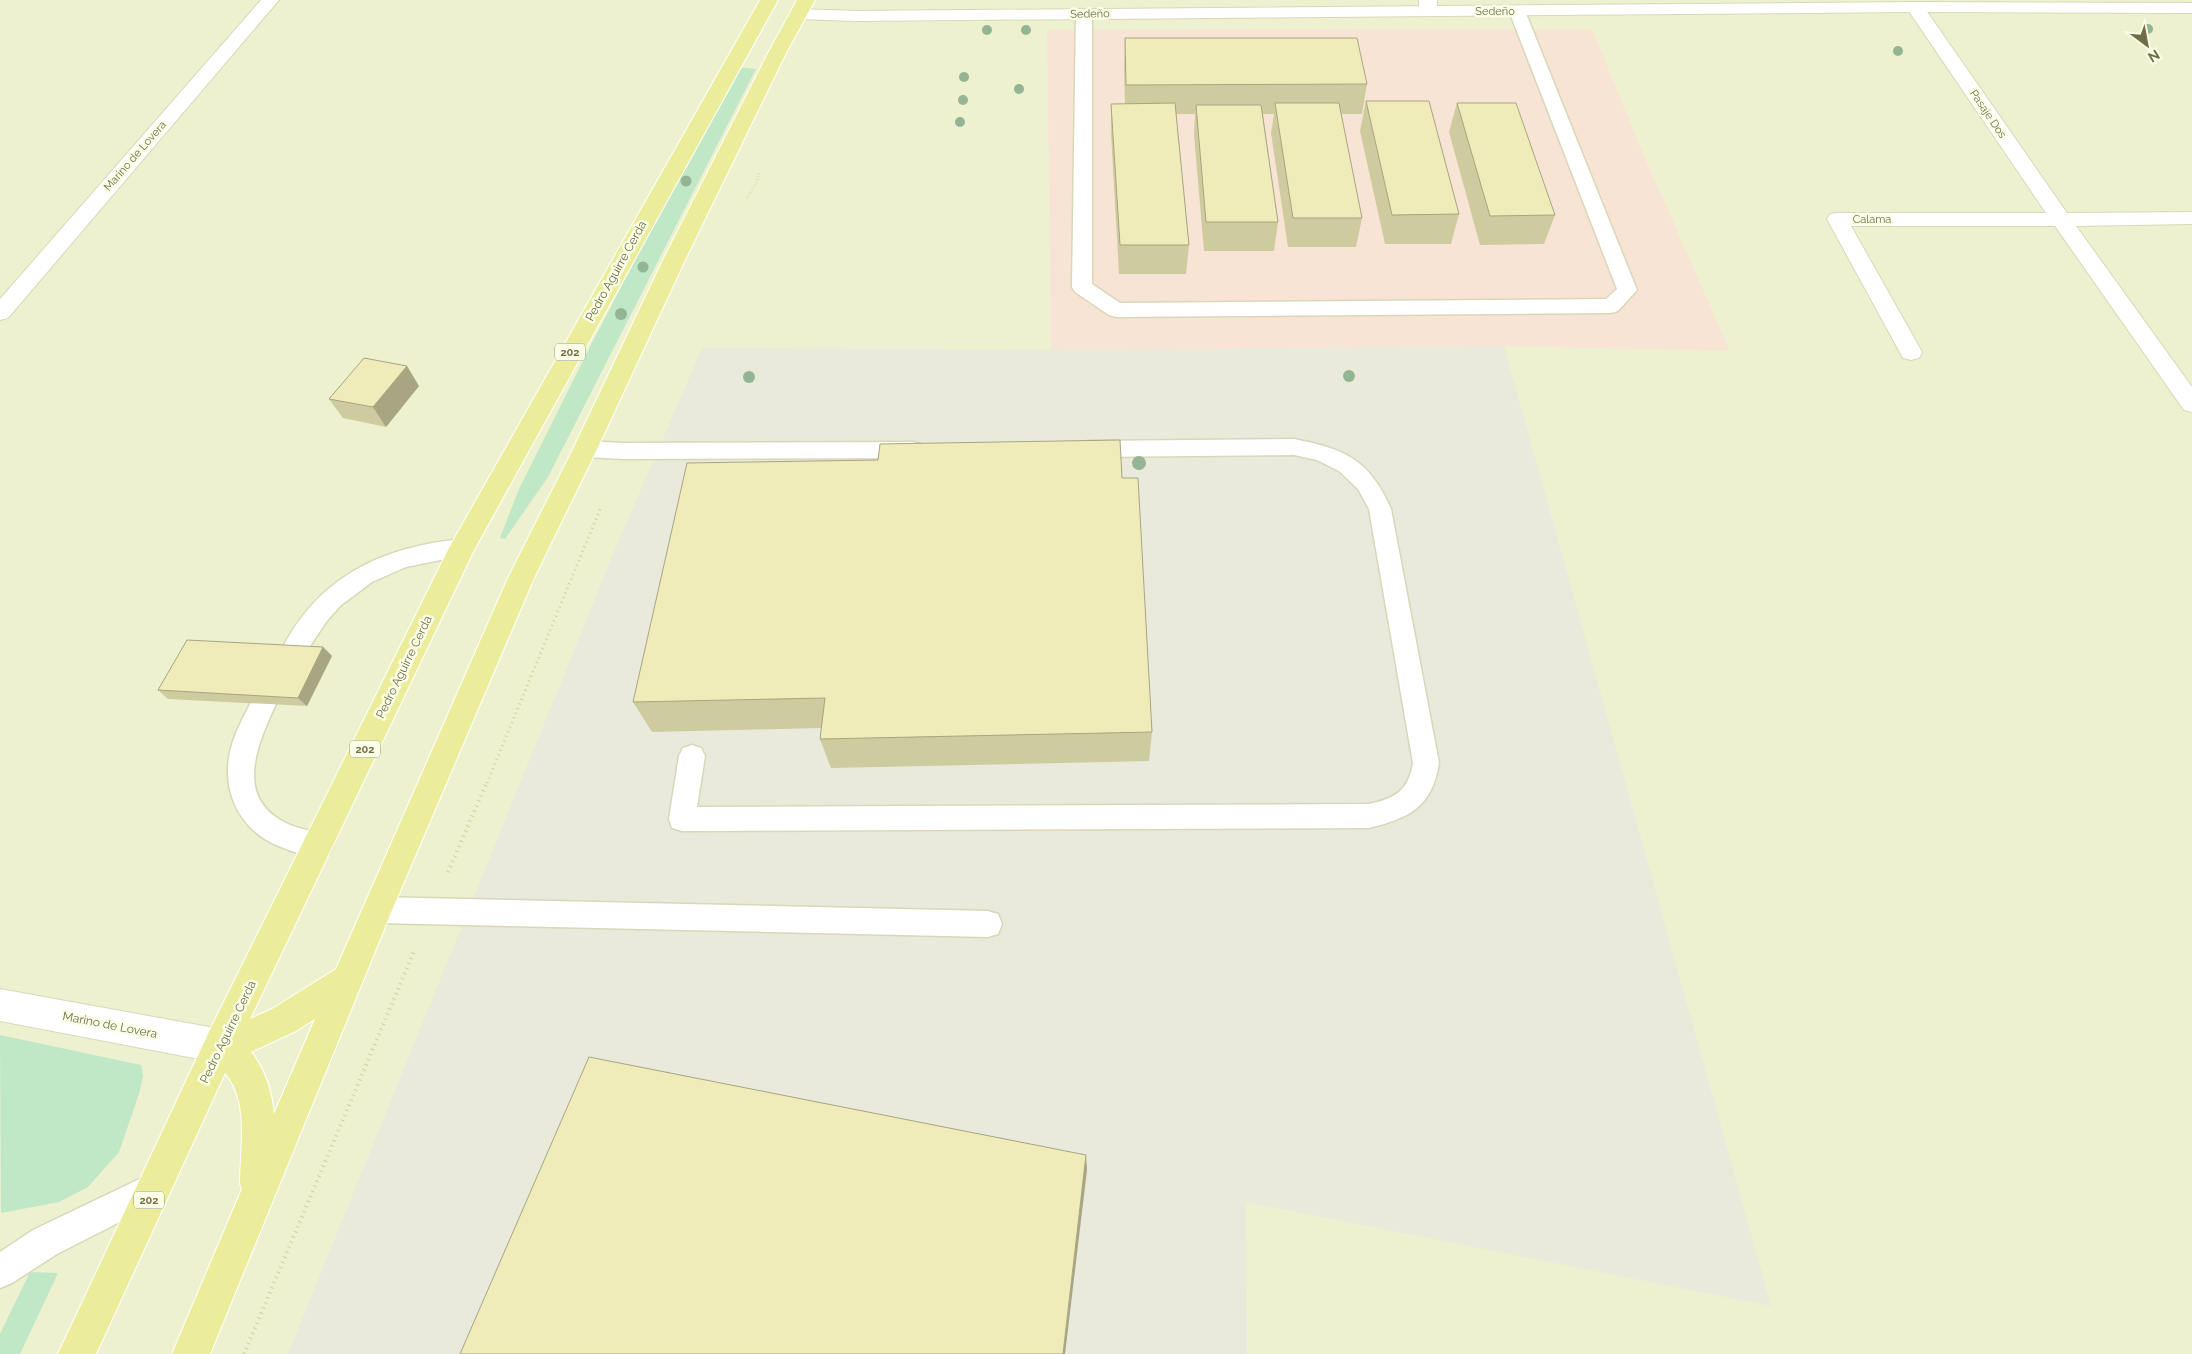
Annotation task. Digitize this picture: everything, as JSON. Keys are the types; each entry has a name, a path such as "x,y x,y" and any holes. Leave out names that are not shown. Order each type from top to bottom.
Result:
{"highway":[{"name":"Pedro Aguirre Cerda","path":"77,1354 220,1046 462,548 769,0"},
{"path":"778,0 781,4 802,7"},
{"path":"748,36 802,7"},
{"path":"191,1354 377,910 521,578 585,450 674,260 802,7"},
{"path":"258,1194 257,1102 250,1079 234,1059 220,1046 258,1033 284,1020 348,980"}],"street":[{"name":"Marino de Lovera","path":"0,312 270,0"},
{"name":"Sedeño","path":"802,7 856,16 1084,14 1428,6 1517,12 1913,4 2192,8"},
{"name":"Pasaje Dos","path":"1913,4 2060,220"},
{"name":"Calama","path":"1911,352 1837,219 2060,220 2192,218"},
{"path":"2060,220 2192,404"},
{"name":"Marino de Lovera","path":"0,1005 220,1046"}],"lane":[{"path":"1084,14 1082,287 1116,310 1611,306 1627,290 1517,12"},
{"path":"692,756 682,819 1369,816 1391,811 1409,801 1419,790 1424,777 1426,763 1380,509 1374,493 1365,478 1350,466 1333,457 1314,450 1294,447 1067,449"},
{"path":"585,450 939,450"},
{"path":"292,654 318,614 337,595 359,578 384,565 410,555 462,548"},
{"path":"263,704 246,742 240,766 242,789 251,811 267,827 290,838 319,845"},
{"path":"377,910 988,924"},
{"path":"0,1271 45,1242 154,1188"}],"path":[{"path":"745,201 756,184 761,166"},
{"path":"244,1354 431,910 517,713 623,451"}],"shaded area":[{"path":"0,0 2192,0 2192,1354 0,1354"},
{"path":"1592,29 1642,151 1730,351 1504,346 1051,350 1047,30"},
{"path":"736,67 756,69 548,477 505,539 500,538 519,489 592,343"},
{"path":"1504,346 1771,1306 1246,1202 1247,1354 288,1354 614,552 702,348 1051,350"},
{"path":"0,1035 141,1065 143,1076 139,1094 119,1152 88,1187 59,1202 1,1213"},
{"path":"30,1272 58,1273 20,1354 0,1354 0,1334"}],"building":[{"path":"1125,38 1357,38 1367,84 1126,85"},
{"path":"1366,101 1429,101 1459,214 1392,215"},
{"path":"1175,103 1189,245 1120,245 1111,104"},
{"path":"1275,103 1339,103 1362,218 1293,218"},
{"path":"1457,103 1516,103 1555,215 1490,216"},
{"path":"1196,105 1261,105 1278,222 1206,222"},
{"path":"364,358 407,366 373,407 329,399"},
{"path":"1120,440 1122,478 1138,478 1152,732 820,739 825,698 633,702 687,463 878,460 880,444"},
{"path":"187,640 323,647 298,698 158,690"},
{"path":"589,1057 1086,1155 1063,1354 460,1354"}]}
